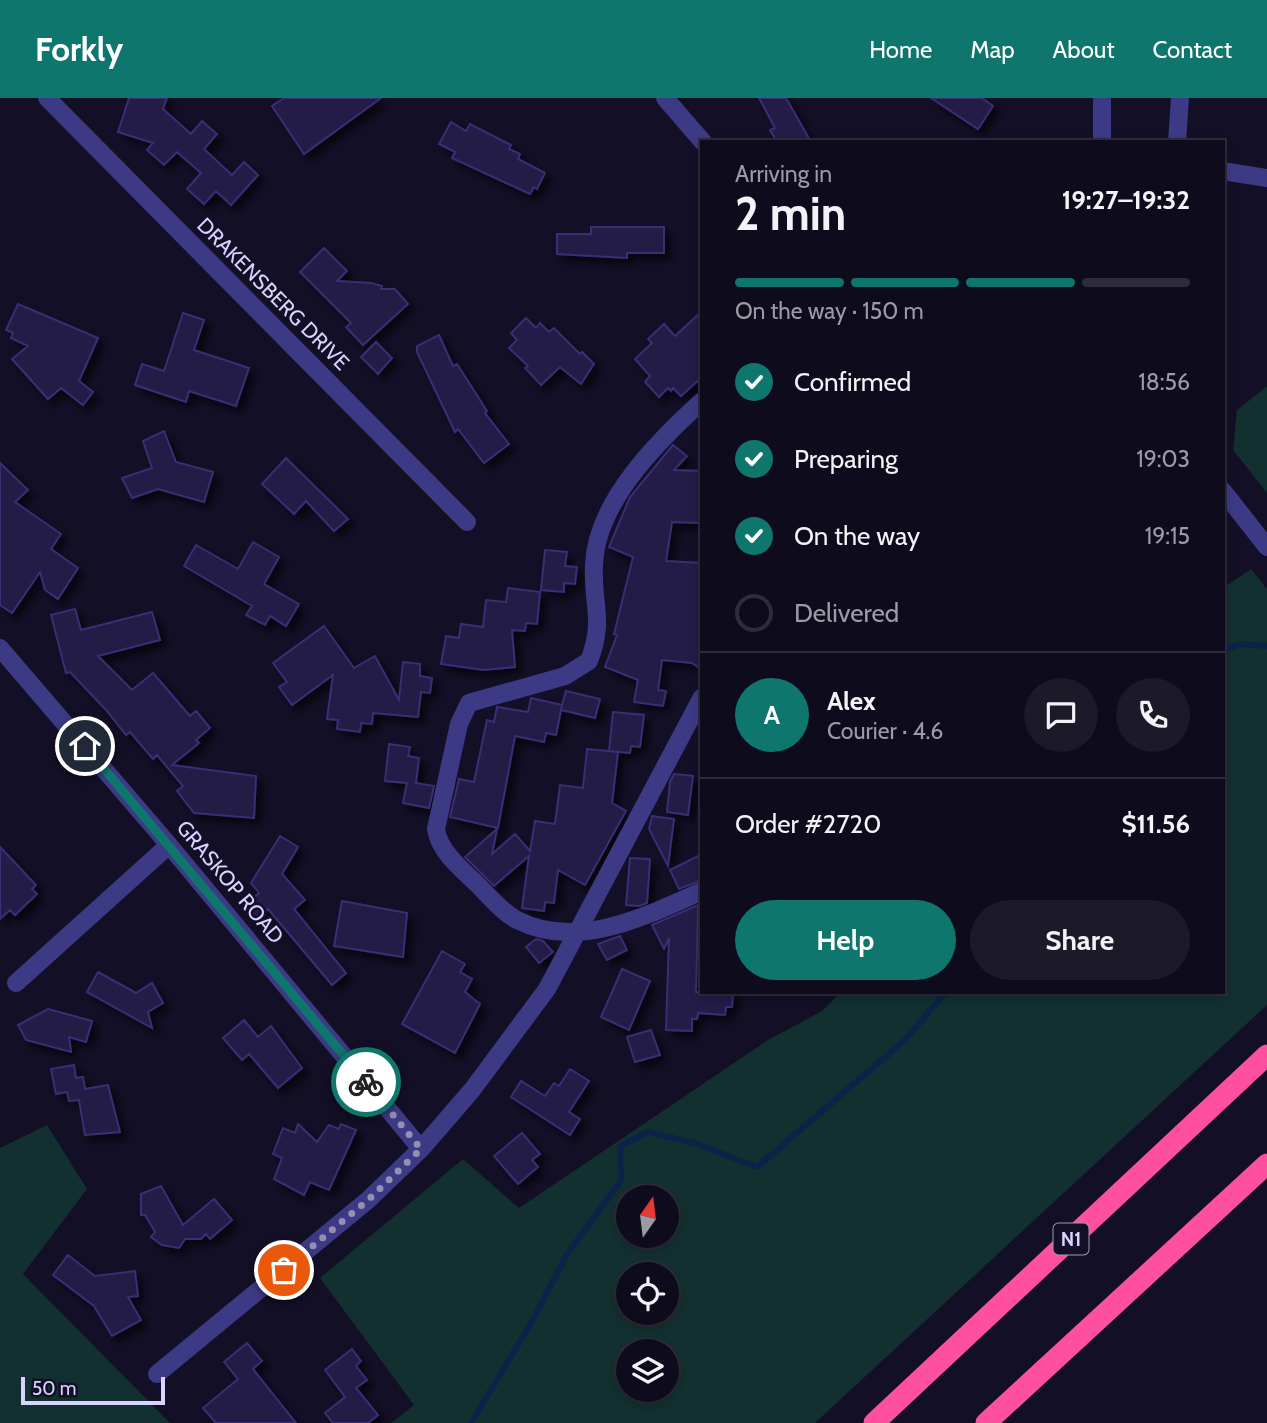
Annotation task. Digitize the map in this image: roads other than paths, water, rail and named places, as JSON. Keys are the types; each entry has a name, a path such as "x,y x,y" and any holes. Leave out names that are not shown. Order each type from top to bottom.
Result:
{"highway":[{"name":"N1","path":"874,1423 1267,1055"},
{"path":"986,1423 1267,1164"}],"street":[{"name":"DRAKENSBERG DRIVE","path":"47,98 467,522"},
{"path":"665,98 701,140"},
{"path":"1102,98 1102,140"},
{"path":"1177,140 1180,98"},
{"path":"1225,171 1267,178"},
{"path":"700,403 642,460 618,494 595,549 594,578 599,627 589,661 565,676 469,703 459,724 437,819 437,836 460,868 516,919 535,926 577,933 649,915 700,892"},
{"path":"1225,494 1267,547"},
{"name":"GRASKOP ROAD","path":"0,648 169,845 421,1149"},
{"path":"158,1374 368,1200 421,1149 472,1090 547,989 700,701"},
{"path":"16,983 169,845"}],"waterway":[{"path":"1225,649 1240,644 1267,646"},
{"path":"471,1423 534,1318 566,1256 621,1180 620,1146 648,1132 694,1143 757,1167 905,1040 944,994"}]}
